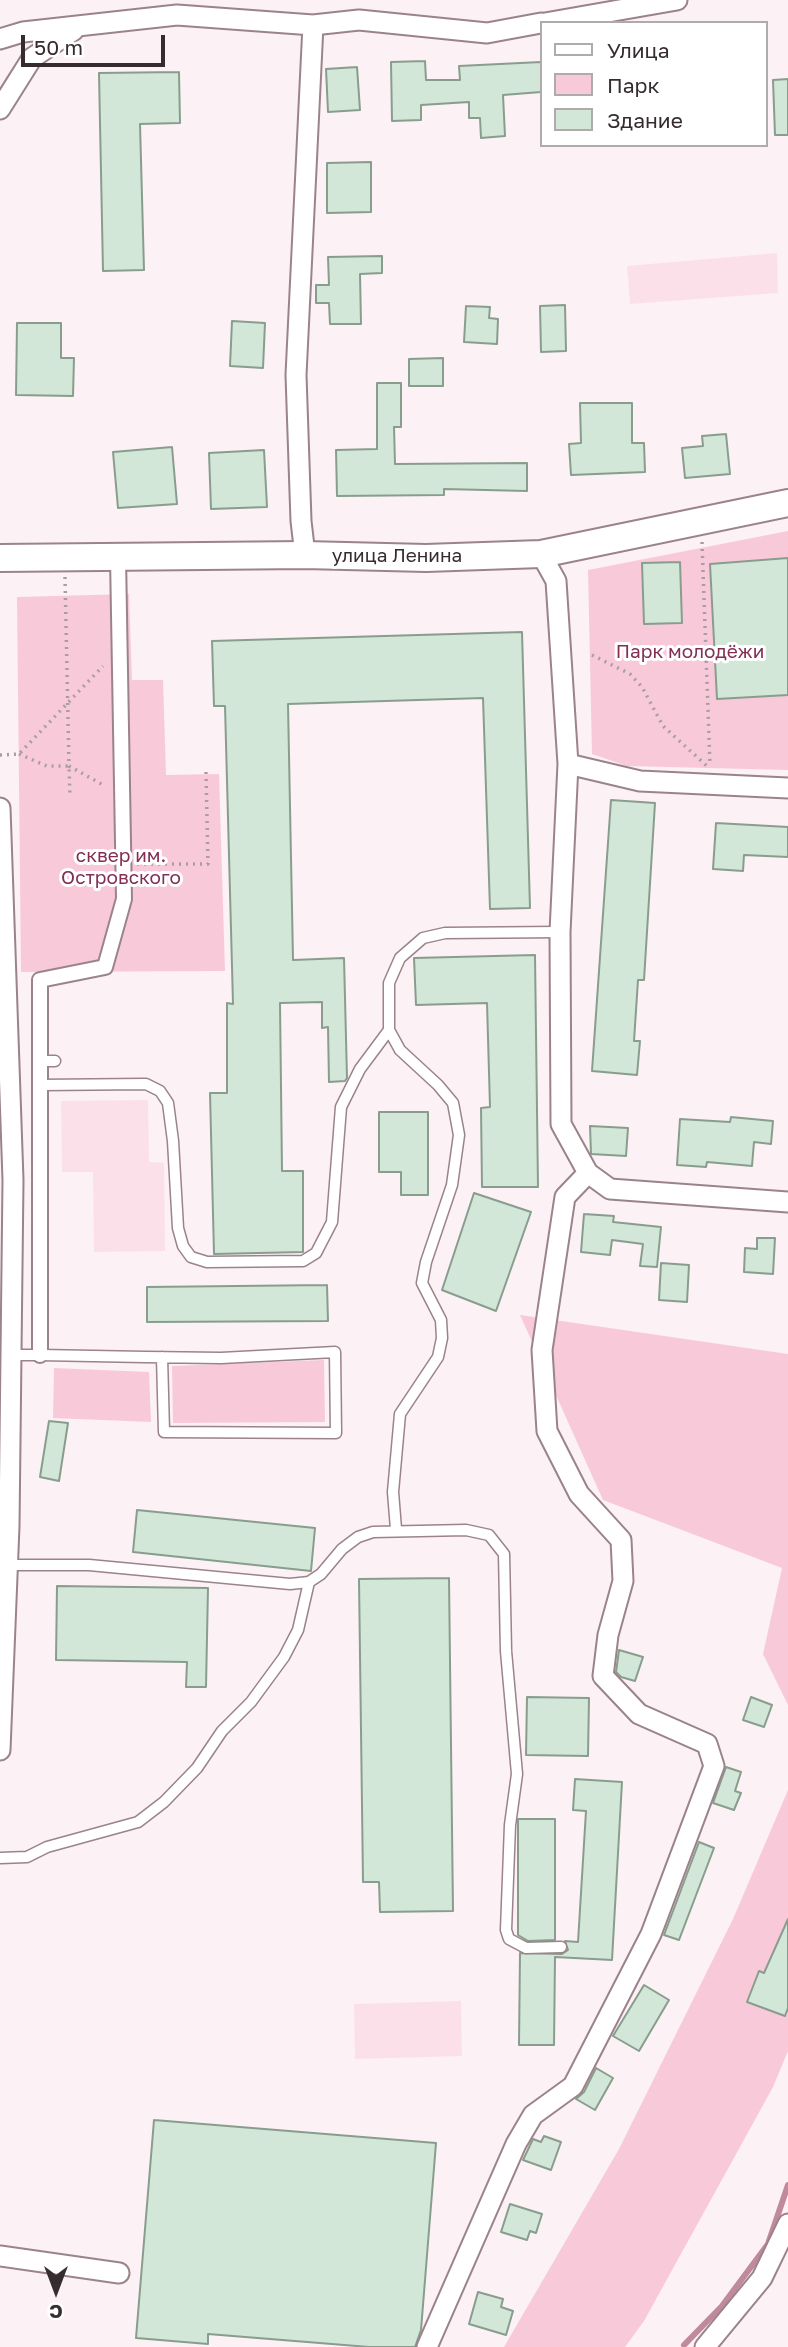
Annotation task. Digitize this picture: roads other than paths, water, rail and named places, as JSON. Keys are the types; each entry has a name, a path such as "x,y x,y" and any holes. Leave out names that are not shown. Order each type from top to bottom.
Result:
{"main road":[{"name":"улица Ленина","path":"0,558 305,555 426,558 541,554 788,503"}],"street":[{"path":"186,0 197,17"},
{"path":"555,21 677,0"},
{"path":"0,39 23,32 177,15 313,25 359,20 487,33 540,24"},
{"path":"305,555 301,521 296,375 313,25"},
{"path":"0,109 32,58 83,26"},
{"path":"541,554 556,581 568,764 560,932 561,1124 588,1173 610,1189 788,1202"},
{"path":"40,1355 40,1085 48,1061 40,980 105,967 124,899 118,557"},
{"path":"568,764 640,780 710,777 788,788"},
{"path":"0,808 11,1355 4,1526 7,1565 0,1750"},
{"path":"427,2347 516,2144 533,2115 573,2086 651,1934 714,1766 707,1744 639,1714 603,1676 608,1635 623,1581 621,1540 579,1494 547,1431 542,1350 565,1197 588,1173"},
{"path":"705,2347 762,2278 788,2224"},
{"path":"0,2256 119,2273"}],"lane":[{"path":"396,1529 393,1492 400,1414 438,1357 442,1338 441,1320 422,1283 452,1185 459,1135 453,1103 438,1085 400,1050 389,1030 389,983 400,958 423,938 445,933 560,932"},
{"path":"40,1085 146,1084 160,1091 168,1103 173,1141 178,1228 183,1247 191,1257 207,1262 303,1261 316,1254 332,1222 341,1107 360,1069 389,1030"},
{"path":"11,1355 40,1355 162,1357 221,1358 335,1353 336,1433 164,1432 162,1357"},
{"path":"7,1565 89,1565 290,1584 309,1582 321,1574 342,1549 358,1537 396,1529 466,1530 489,1535 504,1554 506,1651 517,1774 510,1825 506,1930 509,1938 526,1948 561,1947"},
{"path":"0,1858 27,1857 47,1847 138,1822 164,1802 197,1768 222,1731 251,1702 285,1657 298,1630 309,1582"}],"waterway":[{"path":"684,2345 722,2306 768,2244 788,2185"}],"park label":[{"name":"Парк молодёжи","path":"690,652"},
{"name":"сквер им. Островского","path":"121,867"}]}
